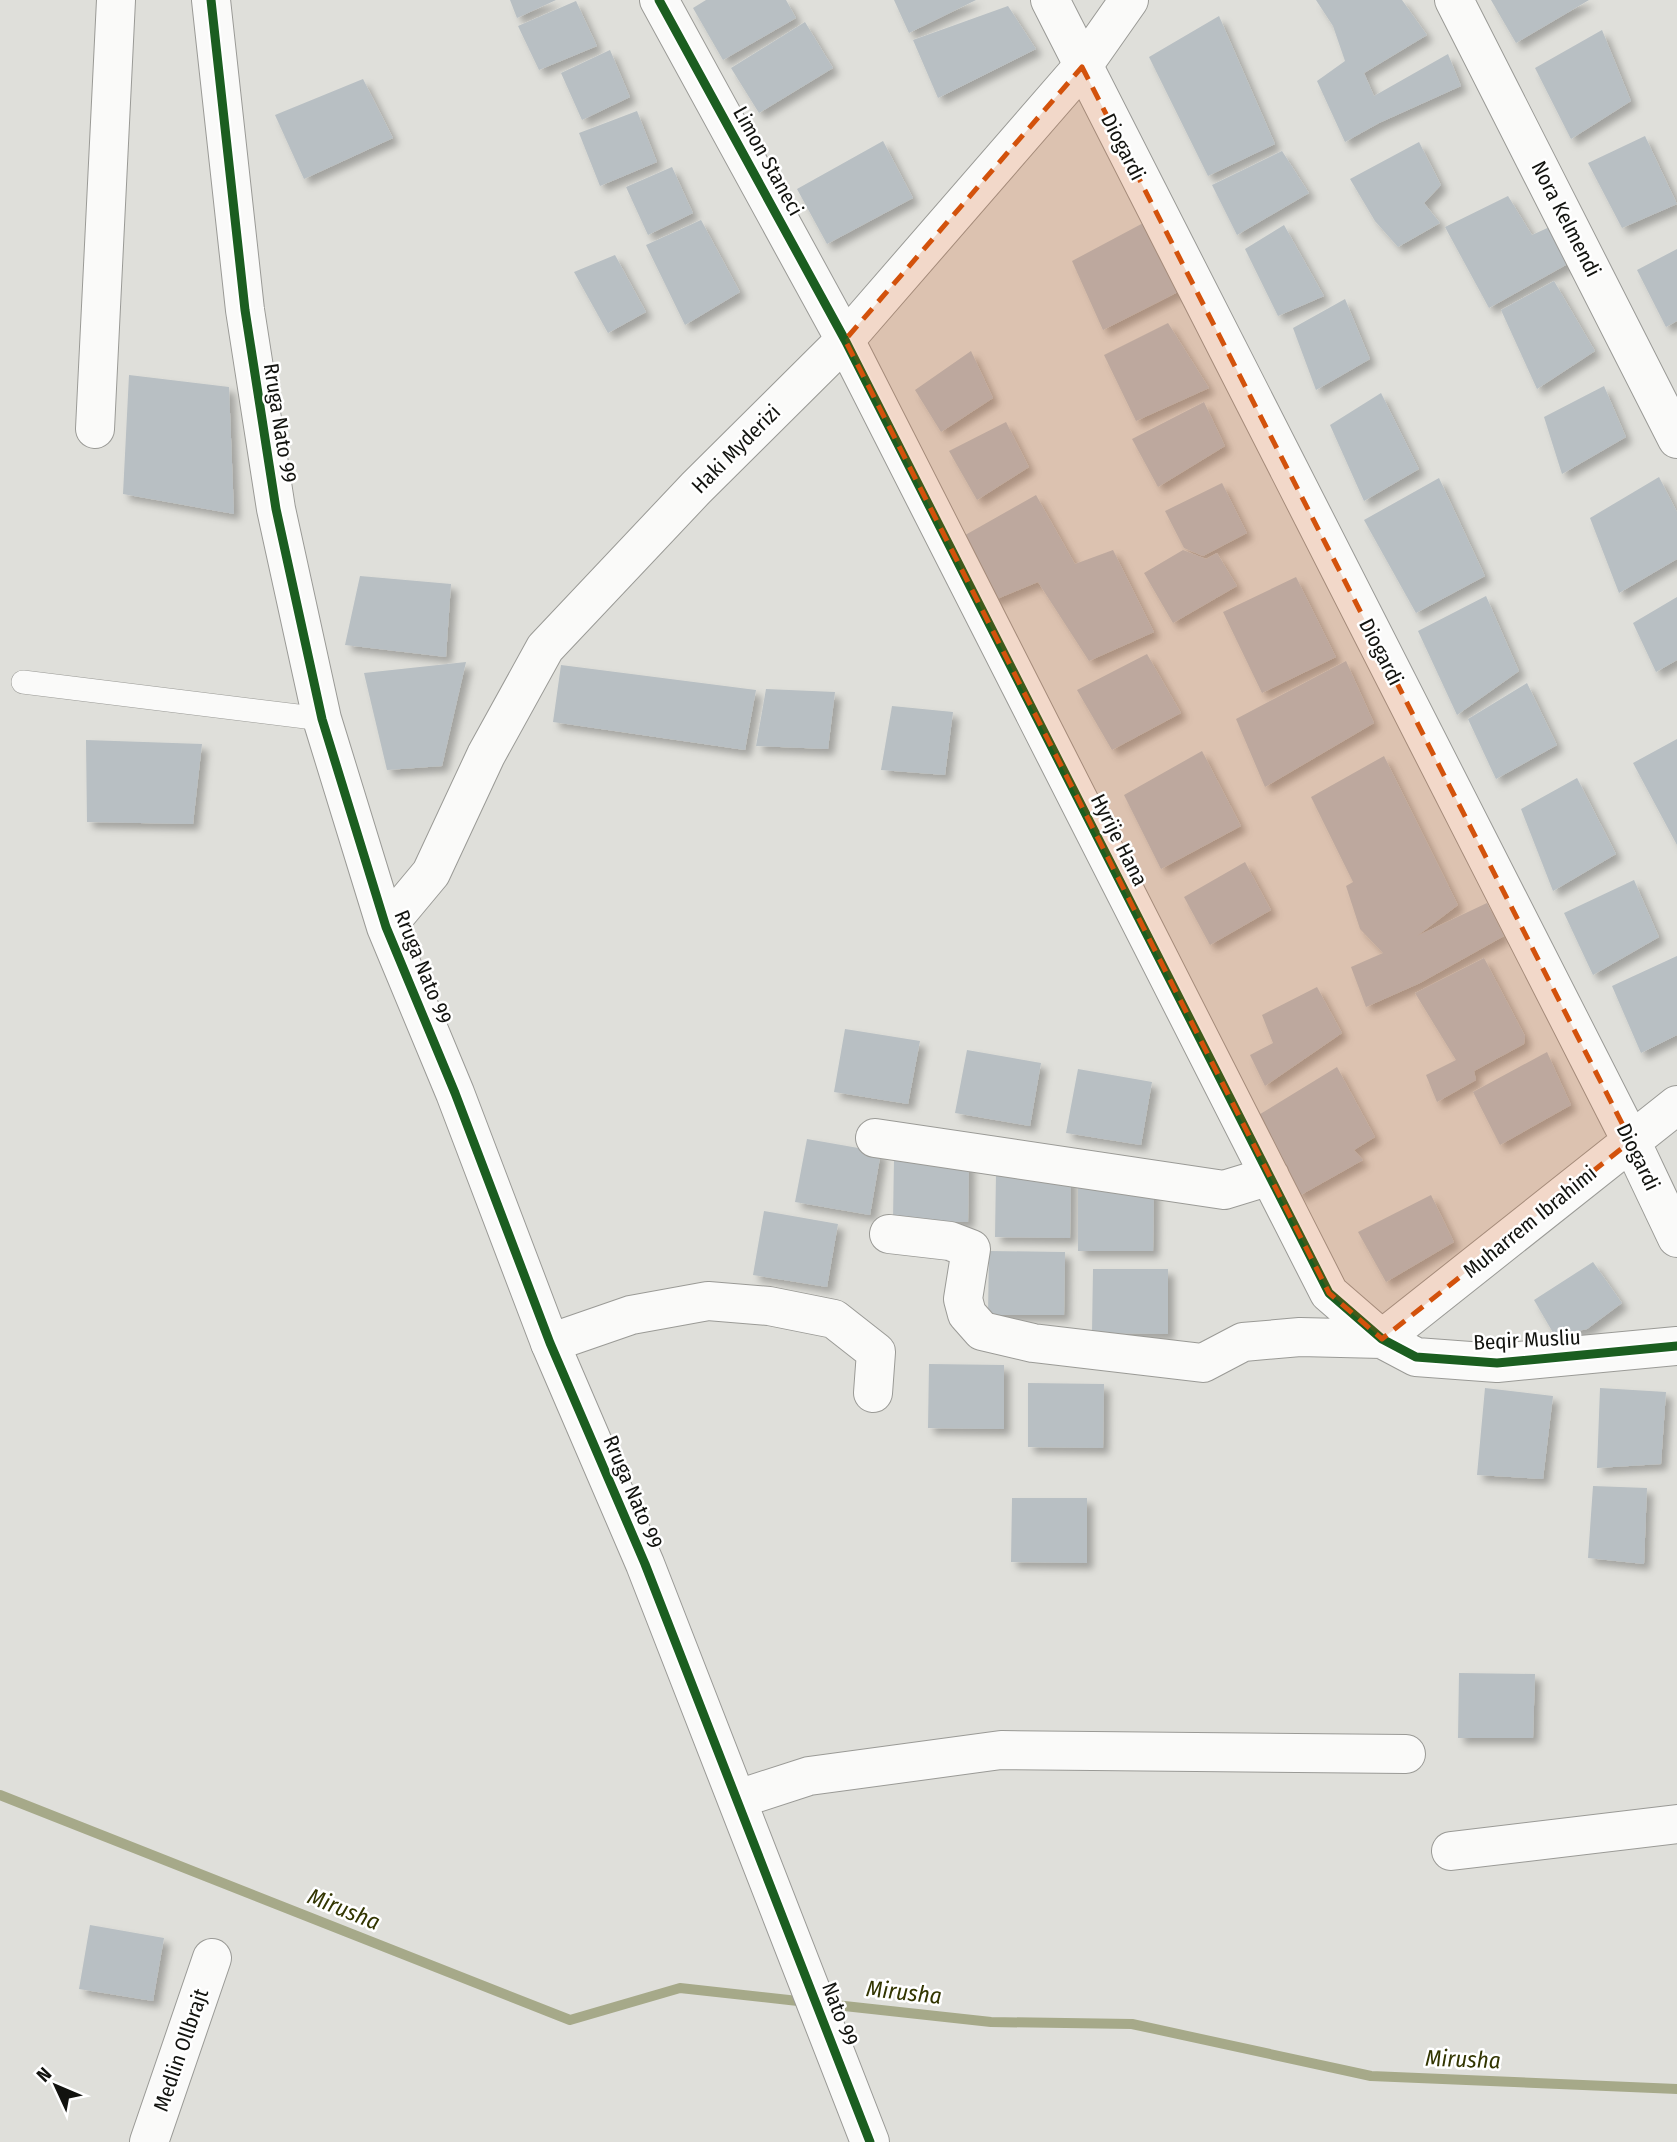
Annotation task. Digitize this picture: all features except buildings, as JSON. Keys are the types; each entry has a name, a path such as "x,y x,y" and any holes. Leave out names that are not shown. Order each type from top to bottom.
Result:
{"street":[{"path":"95,429 116,0"},
{"name":"Rruga Nato 99","path":"211,0 245,310 276,509 322,719 386,927 455,1093 550,1343 645,1564 777,1897"},
{"name":"Limon Staneci","path":"659,0 845,340"},
{"name":"Diogardi","path":"1050,0 1631,1141 1677,1238"},
{"name":"Haki Myderizi","path":"386,927 430,873 486,755 545,648 696,488 845,340 1082,67 1129,0"},
{"name":"Nora Kelmendi","path":"1454,0 1677,439"},
{"name":"Hyrije Hana","path":"845,340 1329,1293 1382,1339"},
{"name":"Muharrem Ibrahimi","path":"1382,1339 1677,1105"},
{"path":"875,1138 1224,1190 1270,1176"},
{"path":"889,1234 950,1241 971,1250 964,1299 967,1314 982,1331 1033,1343 1203,1363 1243,1342 1300,1337 1382,1339"},
{"path":"550,1343 631,1315 708,1301 769,1306 834,1319 876,1352 873,1393"},
{"name":"Beqir Musliu","path":"1382,1339 1416,1357 1497,1363 1677,1346"},
{"path":"738,1799 809,1776 1001,1751 1406,1754"},
{"path":"1451,1851 1677,1824"},
{"name":"Nato 99","path":"777,1897 870,2142"},
{"name":"Medlin Ollbrajt","path":"149,2142 212,1958"}],"lane":[{"path":"23,682 322,719"}],"highlighted area":[{"path":"1082,67 1631,1141 1382,1339 1329,1293 845,340"}],"waterway":[{"name":"Mirusha","path":"0,1795 570,2020 680,1988 807,2002"},
{"name":"Mirusha","path":"826,2004 991,2022 1132,2024 1371,2076 1677,2089"}],"cycle path":[{"path":"211,0 245,310 276,509 322,719 386,927 455,1093 550,1343 645,1564 870,2142"},
{"path":"659,0 845,340 1329,1293 1382,1339 1416,1357 1497,1363 1677,1346"}]}
